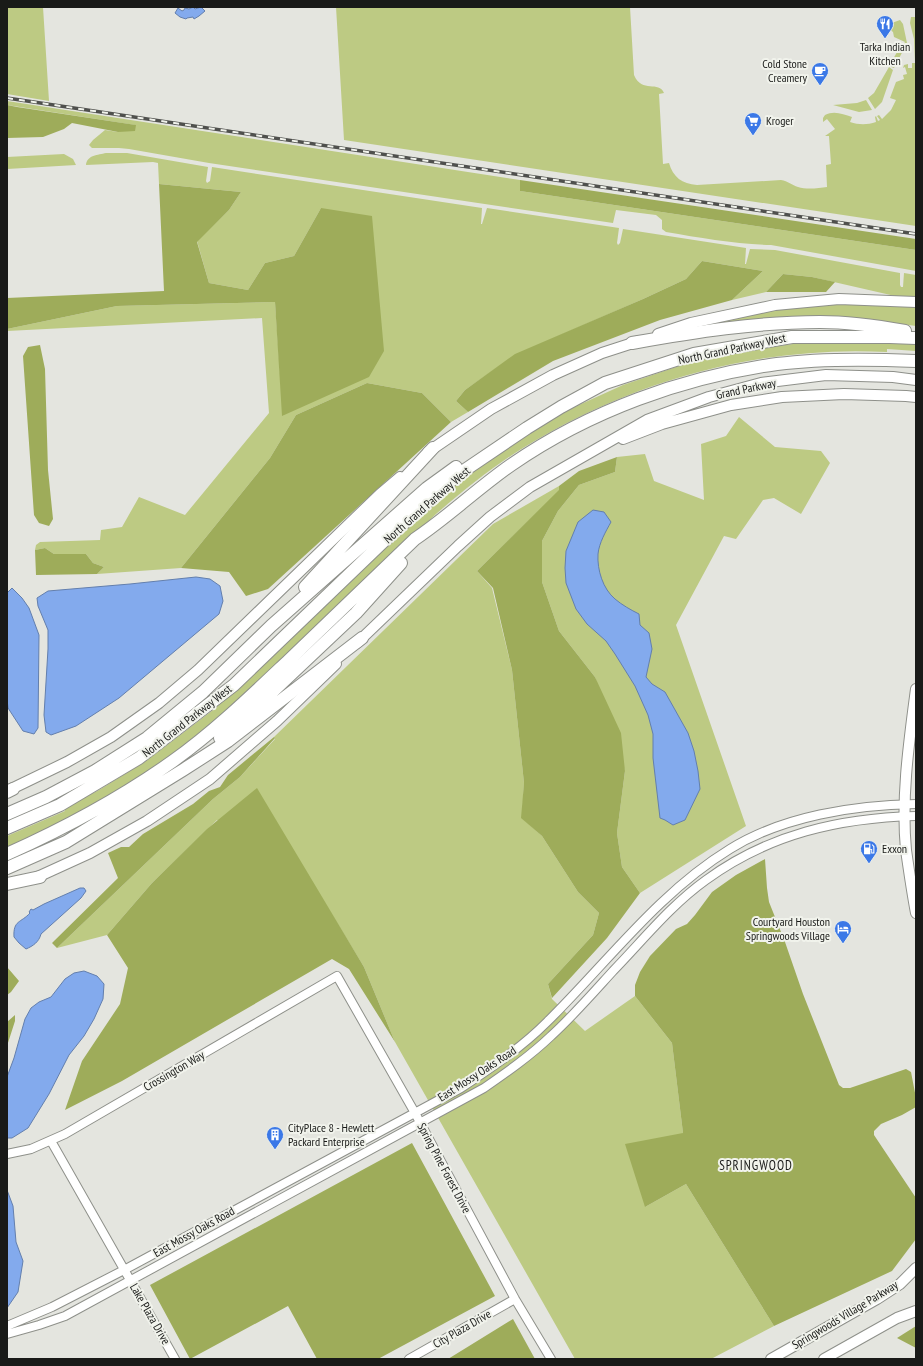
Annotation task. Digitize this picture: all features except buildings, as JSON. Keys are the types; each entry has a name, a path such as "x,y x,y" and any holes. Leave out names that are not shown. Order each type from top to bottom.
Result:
{"highway":[{"path":"632,343 694,332 748,325 821,322 879,326 916,334"},
{"name":"North Grand Parkway West","path":"7,828 60,805 139,758 234,685 384,541 456,476 561,406 605,383 694,354 792,337 916,338"},
{"name":"North Grand Parkway West","path":"7,854 90,813 132,788 179,756 236,710 415,539 434,526 467,498 511,465 558,437 608,412 669,389 701,379 777,364 809,361 853,359 916,361"},
{"path":"7,814 46,797 95,771 147,738 203,692 271,626 427,488 510,431 527,428"},
{"path":"271,626 433,448"},
{"path":"183,770 267,697 356,613 434,526"},
{"path":"7,868 66,842 183,770 228,740 362,638"},
{"path":"7,884 40,877"}],"main road":[{"path":"9,791 67,762 111,737 159,703 198,670 380,494 433,448 491,409 553,374 602,353 691,324 775,306 839,299 916,302"},
{"name":"Grand Parkway","path":"588,454 647,420 708,397 761,384 826,376 893,377 916,380"},
{"path":"7,888 40,877 90,853 148,821 210,779 277,721 490,517 530,487 588,454 662,424 731,405 782,396 844,394 916,397"},
{"path":"916,690 908,756 905,804 906,849 916,913"},
{"name":"Springwoods Village Parkway","path":"771,1359 900,1284 916,1268"},
{"path":"824,1359 897,1318 916,1311"}],"street":[{"name":"East Mossy Oaks Road","path":"7,1326 52,1307 124,1270 461,1088 506,1057 540,1029 631,932 672,892 699,870 731,848 761,833 830,812 870,806 916,804"},
{"name":"East Mossy Oaks Road","path":"7,1334 65,1316 419,1122 484,1088 517,1065 548,1038 681,901 706,880 746,855 787,837 828,825 878,817 916,816"},
{"name":"Spring Pine Forest Drive","path":"337,976 415,1113 515,1299 551,1359"},
{"name":"Crossington Way","path":"7,1154 31,1149 51,1141 337,976"},
{"path":"540,1029 548,1038"},
{"name":"Lake Plaza Drive","path":"51,1141 175,1359"},
{"path":"315,1166 320,1176"},
{"path":"222,1217 228,1227"},
{"name":"City Plaza Drive","path":"409,1359 515,1299"}],"green space":[{"path":"7,7 43,7 49,101 7,94"},
{"path":"336,7 630,7 634,75 637,81 641,84 658,87 662,89 664,93 659,94 663,164 669,163 673,172 679,179 687,183 697,185 781,180 798,187 809,189 827,187 826,165 831,164 829,136 825,136 835,129 827,119 823,122 825,115 832,113 842,114 852,117 850,122 866,124 876,122 876,116 878,121 880,120 877,116 879,115 882,119 891,110 896,100 890,98 896,82 904,79 903,75 907,74 905,67 903,68 904,65 908,64 908,68 912,68 912,63 915,63 914,39 910,23 911,17 916,17 916,226 344,140"},
{"path":"900,20 903,24 907,43 894,68 889,66 900,47 902,47 905,42 894,37 893,32 888,28 883,28 880,31 878,28"},
{"path":"889,67 893,70 882,102 875,109 868,98 874,93"},
{"path":"866,100 872,110 859,112 833,105 857,103"},
{"path":"7,101 520,180 520,191 916,250 916,271 771,245 732,242 666,232 662,229 662,220 656,215 616,210 613,223 209,163 129,149 92,148 89,145 105,130 118,132 135,125 7,105"},
{"path":"7,105 136,125 135,131 118,132 72,123 64,129 43,137 7,138"},
{"path":"106,153 127,153 208,167 207,183 210,181 212,167 482,208 481,224 487,208 619,228 618,245 620,243 623,229 746,248 745,264 750,249 775,250 900,273 901,287 903,287 904,273 916,275 916,298 895,296 812,277 783,274 766,292 732,300 763,271 702,261 686,279 515,355 465,390 456,401 468,412 451,422 422,393 367,383 296,415 270,458 181,568 97,574 104,567 93,563 86,554 54,554 45,548 35,550 36,545 40,542 100,540 101,530 122,527 139,497 185,515 269,413 262,318 7,331 7,329 117,306 275,302 283,416 321,208 294,256 265,263 248,290 209,283 197,241 229,210 241,192 159,184 158,163 153,162 86,165 88,159 91,157"},
{"path":"64,154 73,159 76,165 7,169 7,157"},
{"path":"520,180 916,239 916,250 520,191"},
{"path":"159,184 241,192 229,210 197,242 209,283 248,290 265,263 294,256 321,208 372,216 384,351 369,377 282,416 275,302 117,306 7,329 7,298 164,291"},
{"path":"702,261 763,271 732,300 660,320 553,361 468,412 456,401 465,390 515,354 686,279"},
{"path":"783,274 812,277 835,282 826,292 766,292"},
{"path":"850,303 851,305 897,305 916,307 916,326 872,320 706,325 774,310"},
{"path":"807,342 916,342 916,351 887,349 887,352 839,351 792,355 744,362 698,372 652,386 564,424 500,463 436,514 226,713 170,757 108,798 28,839 7,847 7,836 65,811 64,808 99,790 146,761 213,710 425,509 462,477 559,414 623,385 679,366 728,353"},
{"path":"40,345 45,369 48,470 53,519 49,526 39,523 34,515 23,356 28,347"},
{"path":"367,383 422,393 451,422 268,589 246,596 229,572 181,568 270,458 296,415"},
{"path":"739,417 775,447 821,451 830,463 801,514 774,498 763,500 736,539 724,536 676,625 746,826 640,893 622,867 617,833 625,771 595,677 559,631 542,582 542,541 558,511 579,485 615,472 617,457 645,454 654,481 704,500 701,444 726,436"},
{"path":"617,457 615,472 579,485 558,511 542,541 542,582 559,631 595,677 621,733 625,771 617,833 622,867 640,893 607,938 552,998 548,984 593,935 599,913 578,892 542,836 521,818 524,783 512,670 493,588 477,571 559,490 559,486 579,471"},
{"path":"559,486 560,490 477,571 492,588 512,670 524,783 522,818 542,836 578,892 599,913 593,935 548,984 552,999 585,1031 635,996 672,1043 683,1133 645,1207 686,1184 774,1326 711,1359 575,1359 395,1042 364,967 314,885 217,820 152,883 107,935 57,948 213,799 240,777 275,739 274,737 493,524"},
{"path":"45,548 54,554 86,554 93,563 104,567 97,574 36,575 35,550"},
{"path":"274,737 275,738 240,777 213,799 57,948 52,943 118,878 108,853 121,847 129,847 143,834 193,804 209,791 220,787 228,775"},
{"path":"257,788 364,967 395,1042 349,969 332,959 122,1081 65,1110 82,1061 120,1004 128,968 107,935 152,883 207,829"},
{"path":"765,859 769,902 839,1085 843,1088 850,1088 906,1069 911,1072 916,1098 916,1107 881,1124 874,1131 874,1135 916,1198 916,1239 892,1271 774,1326 686,1184 645,1207 625,1144 683,1133 672,1043 635,996 635,985 640,972 650,956 676,929 687,924 712,892 736,875"},
{"path":"7,967 19,981 7,995"},
{"path":"15,1015 15,1021 7,1046 7,1022"},
{"path":"412,1143 495,1296 378,1359 317,1359 288,1306 190,1359 150,1285"},
{"path":"513,1319 535,1359 448,1359"},
{"path":"916,1326 916,1348 897,1338"}],"water":[{"path":"193,7 195,9 201,7 205,11 194,19 193,17 186,19 175,13 178,8 182,11 185,8 189,9"},
{"path":"593,510 604,512 611,522 603,537 598,554 600,573 604,585 615,599 639,614 640,625 649,633 652,649 646,677 652,684 665,692 688,733 694,751 700,789 685,820 673,825 660,818 653,758 653,734 648,715 635,686 615,654 606,641 587,624 576,609 566,583 566,551 578,522"},
{"path":"196,577 210,579 220,586 223,601 219,614 119,698 76,726 51,735 46,732 44,715 48,630 38,606 37,598 48,591"},
{"path":"12,588 29,608 39,635 38,728 34,734 23,731 8,708 7,593"},
{"path":"80,888 84,888 86,891 81,898 41,934 39,939 33,945 26,949 14,937 16,925 30,913 29,912 31,909 33,910"},
{"path":"84,971 97,976 104,984 103,999 94,1019 84,1036 69,1055 49,1094 28,1128 12,1138 7,1138 7,1077 25,1019 31,1008 39,1002 51,997 65,979 74,973"},
{"path":"7,1190 13,1206 16,1242 23,1261 18,1292 7,1308"}],"railway":[{"path":"7,98 916,234"}],"place":[{"name":"Tarka Indian Kitchen","path":"885,39"},
{"name":"Cold Stone Creamery","path":"820,86"},
{"name":"Kroger","path":"753,136"},
{"name":"Exxon","path":"869,864"},
{"name":"Courtyard Houston Springwoods Village","path":"843,944"},
{"name":"CityPlace 8 - Hewlett Packard Enterprise","path":"275,1150"}],"district":[{"name":"SPRINGWOOD","path":"756,1165"}]}
